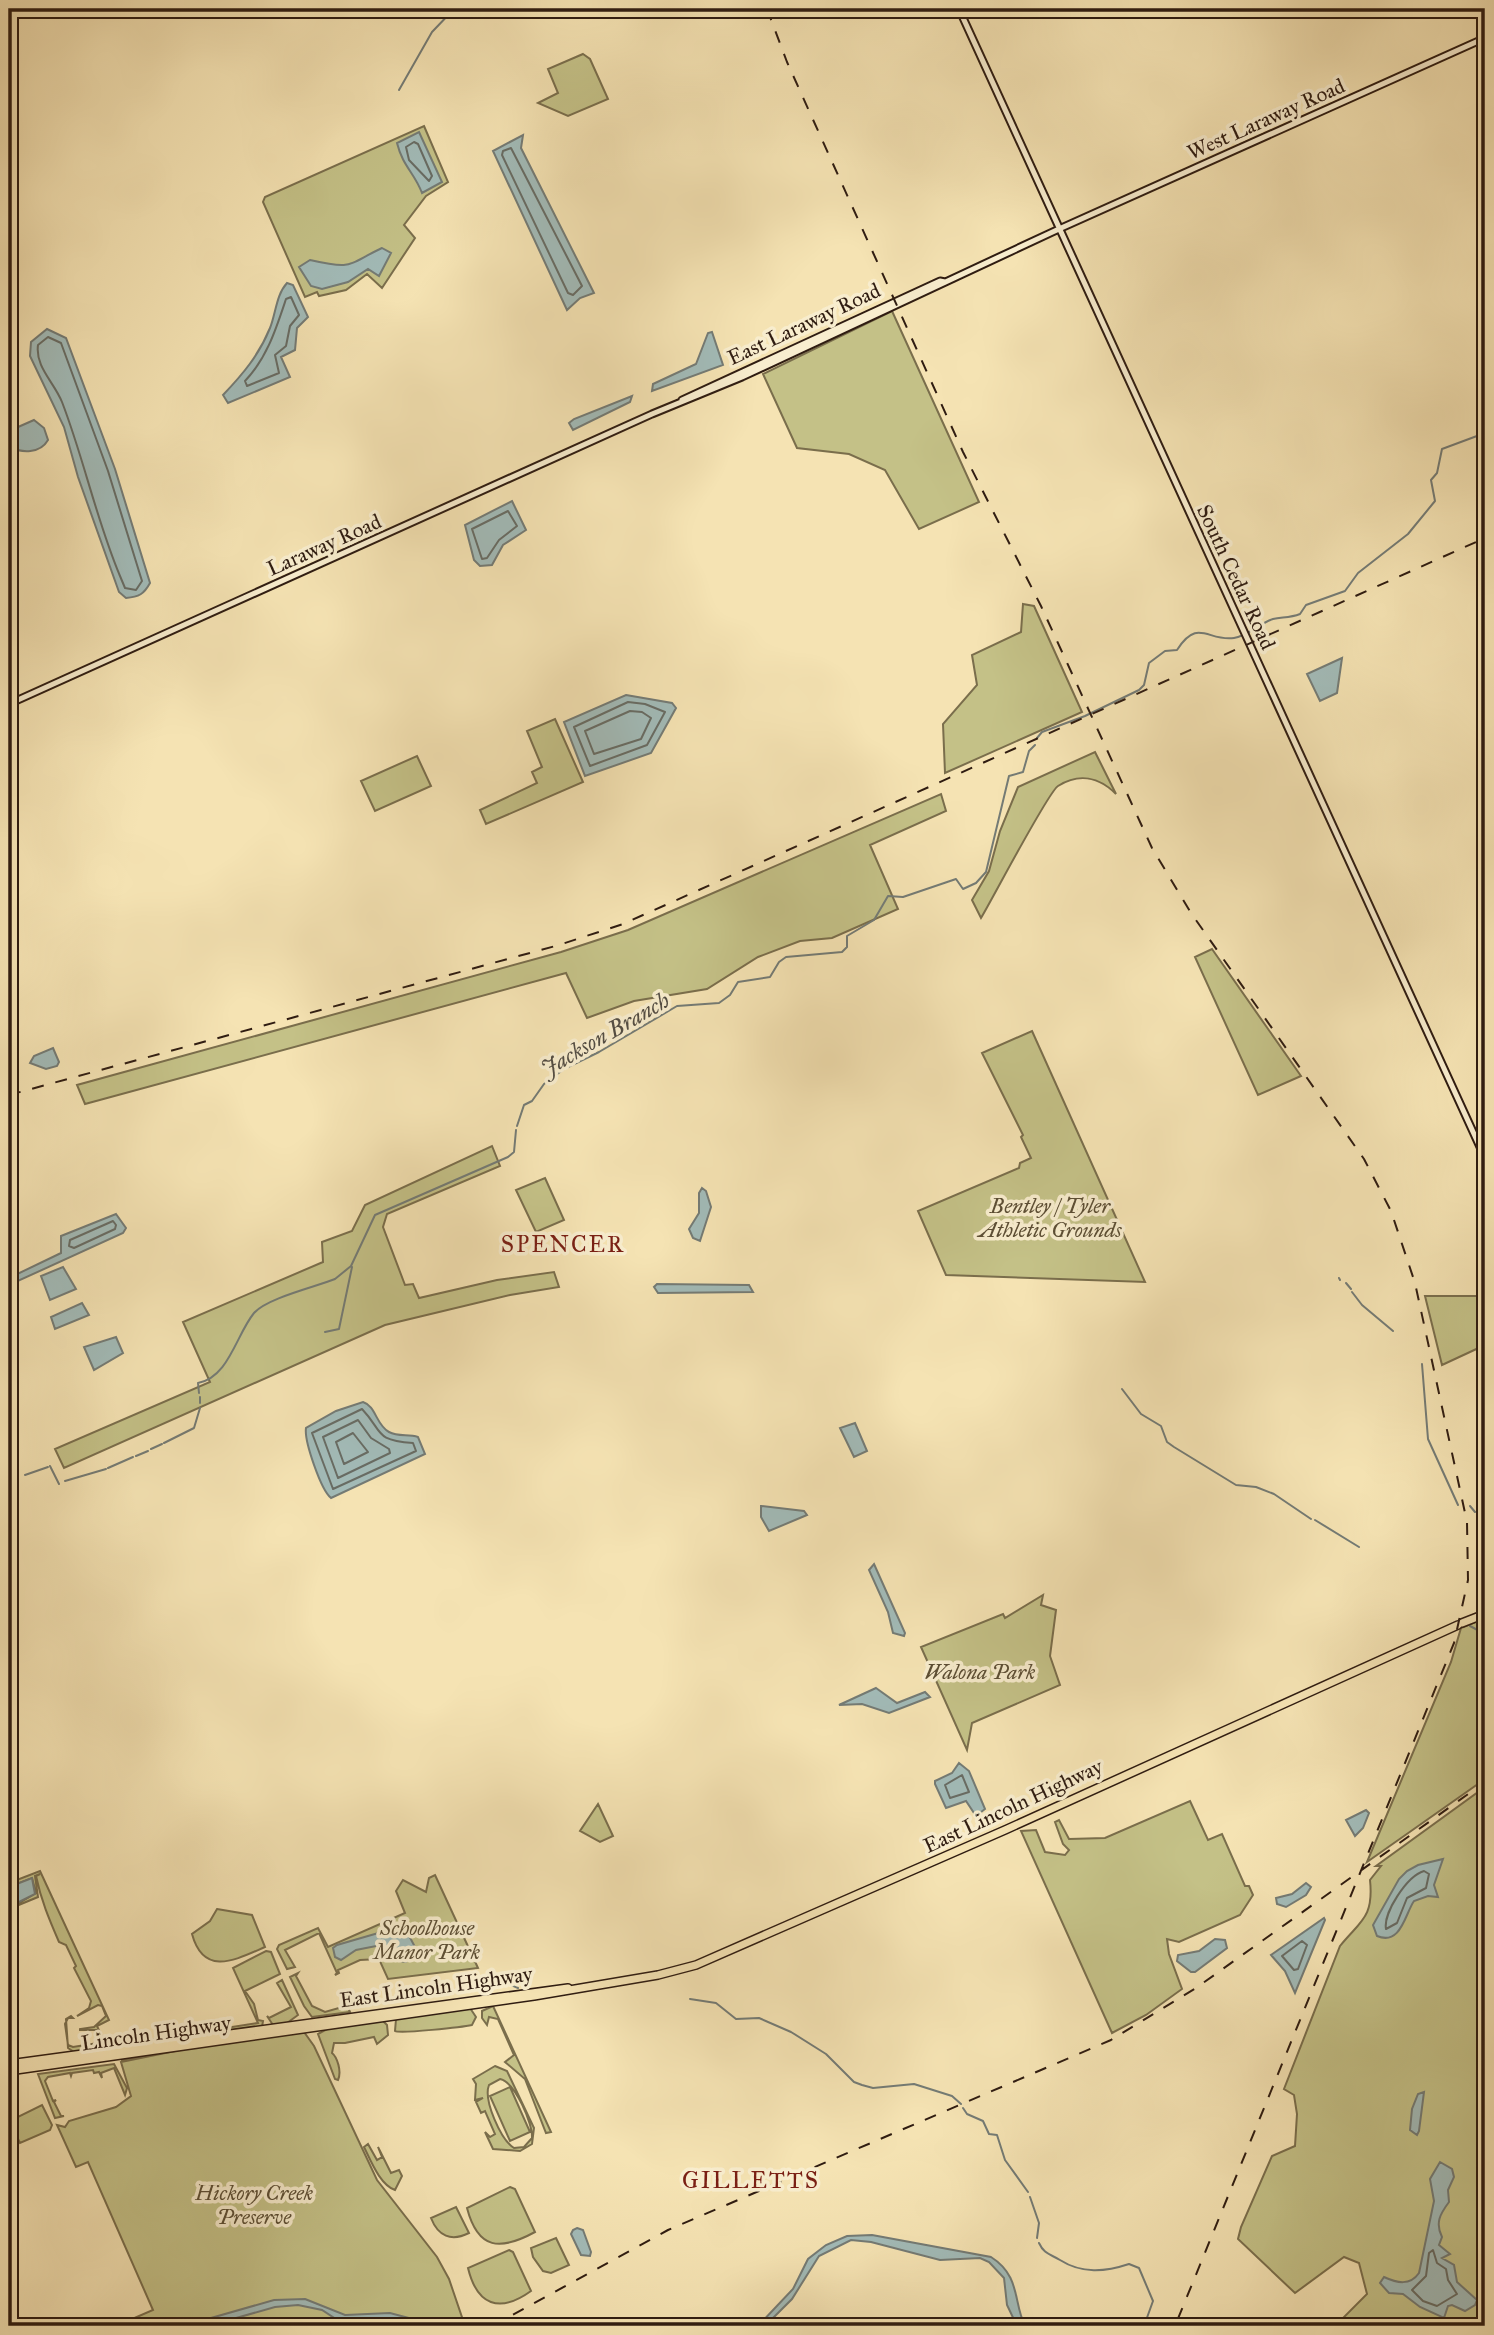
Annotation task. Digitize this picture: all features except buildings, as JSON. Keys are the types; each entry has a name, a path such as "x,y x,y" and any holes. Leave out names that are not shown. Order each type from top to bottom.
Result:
{"main road":[{"name":"South Cedar Road","path":"959,9 1485,1158"},
{"name":"West Laraway Road","path":"1059,229 1485,38"},
{"name":"East Laraway Road","path":"652,414 864,314 940,281 945,282 1059,229"},
{"name":"Laraway Road","path":"9,704 652,414"},
{"name":"East Lincoln Highway","path":"307,2026 657,1975 721,1956 1485,1614"},
{"name":"Lincoln Highway","path":"9,2064 307,2026"},
{"name":"Lincoln Highway","path":"9,2071 307,2026"}],"green space":[{"path":"583,54 590,59 608,99 568,116 538,103 558,93 548,69"},
{"path":"424,126 448,182 426,196 404,225 415,238 382,288 367,274 346,290 319,296 317,292 305,297 263,202 265,197"},
{"path":"892,311 979,502 919,529 885,470 849,454 797,448 763,374"},
{"path":"1023,604 1034,606 1082,712 945,773 943,724 977,685 972,655 1021,632"},
{"path":"555,719 583,782 486,824 480,810 537,783 532,772 542,767 527,731"},
{"path":"1095,752 1116,794 1103,784 1081,778 1058,786 1032,826 981,918 972,900 989,871 1000,831 1018,787"},
{"path":"417,756 431,786 375,811 361,781"},
{"path":"941,794 946,811 870,845 898,909 832,938 800,941 758,957 707,989 634,1001 587,1018 566,973 85,1104 77,1085 561,952 628,930"},
{"path":"1212,949 1301,1076 1258,1095 1195,957"},
{"name":"Bentley / Tyler Athletic Grounds","path":"1032,1031 1145,1282 946,1275 918,1211 1019,1168 1020,1163 1031,1158 1021,1137 1023,1135 982,1053"},
{"path":"492,1146 500,1166 387,1214 383,1227 405,1285 413,1284 419,1298 497,1280 554,1272 559,1287 510,1295 385,1325 64,1468 55,1449 210,1382 183,1322 323,1262 322,1242 352,1231 365,1205"},
{"path":"545,1178 564,1220 536,1232 516,1190"},
{"path":"1425,1296 1485,1296 1485,1345 1442,1365"},
{"name":"Walona Park","path":"1043,1595 1041,1605 1056,1610 1050,1656 1060,1685 972,1723 967,1750 921,1647 1003,1614 1005,1618"},
{"path":"1485,1618 1485,1779 1367,1862 1451,1662 1461,1628"},
{"path":"1485,1787 1485,1796 1477,1800 1485,1818 1485,2044 1481,2039 1485,2047 1485,2326 1339,2326 1343,2318 1367,2294 1359,2263 1344,2257 1295,2293 1238,2239 1241,2227 1272,2156 1295,2146 1297,2114 1294,2095 1284,2089 1340,1946 1368,1911 1370,1880 1381,1866 1376,1866"},
{"path":"1190,1801 1208,1840 1222,1834 1245,1886 1249,1886 1253,1895 1240,1915 1179,1942 1167,1939 1169,1954 1182,1989 1146,2015 1112,2033 1021,1831 1036,1830 1045,1852 1065,1855 1069,1850 1063,1844 1055,1822 1059,1820 1069,1839 1105,1838"},
{"path":"598,1804 613,1836 600,1842 580,1831"},
{"path":"40,1871 109,2020 97,2026 107,2048 74,2052 68,2048 68,2045 73,2047 98,2043 97,2030 80,2029 94,2027 106,2016 102,2006 98,2005 77,2016 89,2008 91,2001 66,1945 59,1942 40,1893 36,1876 40,1874 35,1876 38,1897 9,1909 36,1893 32,1878 9,1887 9,1883"},
{"name":"Schoolhouse Manor Park","path":"435,1875 478,1968 388,1979 379,1959 360,1960 338,1970 339,1973 335,1975 337,1973 319,1933 285,1950 295,1967 287,1969 277,1949 279,1945 318,1928 328,1947 405,1913 396,1891 403,1880 426,1892 429,1878"},
{"path":"217,1909 252,1915 265,1947 233,1960 213,1961 205,1956 197,1948 192,1934 210,1921"},
{"path":"266,1951 271,1952 280,1974 245,1991 254,2004 258,2020 263,2021 262,2027 110,2046 258,2023 233,1968"},
{"path":"298,1973 296,1976 312,2006 325,2012 346,2006 346,2003 350,2012 312,2017 290,1977"},
{"path":"282,1980 298,2015 287,2023 273,2025 267,2016 269,2018 291,2007 277,1983"},
{"path":"493,2006 551,2132 546,2133 525,2079 505,2062 514,2055 498,2019 489,2017 487,2025 482,2018 482,2011"},
{"path":"470,2008 476,2017 472,2025 395,2031 396,2019"},
{"path":"382,2020 387,2025 388,2035 377,2044 374,2037 334,2043 332,2053 339,2073 338,2080 335,2079 318,2034 329,2028"},
{"name":"Hickory Creek Preserve","path":"304,2032 314,2046 377,2180 437,2257 449,2279 465,2326 116,2326 153,2310 88,2162 76,2167 57,2125 65,2127 69,2121 116,2107 131,2096 121,2062 180,2050 121,2060 125,2057"},
{"path":"114,2064 127,2088 125,2095 114,2068 101,2073 102,2078 99,2072 94,2073 93,2070 72,2073 71,2076 70,2073 48,2077 45,2081 53,2101 56,2100 54,2102 61,2116 64,2116 55,2118 38,2074"},
{"path":"495,2066 507,2071 534,2128 532,2144 520,2151 493,2149 485,2132 490,2137 495,2134 485,2111 481,2113 476,2102 483,2098 475,2100 476,2084 473,2079","holes":["500,2079 517,2095 530,2123 532,2138 524,2147 514,2148 509,2144 491,2109 489,2085"]},
{"path":"510,2087 530,2132 510,2141 490,2096"},
{"path":"42,2105 52,2125 50,2130 20,2143 13,2129 9,2130 14,2127 9,2109 14,2119"},
{"path":"368,2144 377,2160 382,2157 378,2147 391,2173 399,2170 402,2176 395,2190 376,2172 364,2147"},
{"path":"510,2187 515,2189 535,2232 511,2242 492,2243 477,2232 467,2208"},
{"path":"456,2207 469,2233 456,2237 446,2236 437,2229 431,2218"},
{"path":"556,2238 569,2265 551,2273 543,2271 533,2257 531,2248"},
{"path":"509,2250 513,2252 531,2291 509,2302 491,2302 483,2298 477,2290 468,2268"}],"water":[{"path":"419,132 442,182 422,193 402,158 397,143"},
{"path":"523,135 521,148 594,293 580,298 567,310 493,151"},
{"path":"382,248 391,253 379,276 368,269 348,282 322,289 311,286 299,267 310,260 335,265 349,264"},
{"path":"287,283 293,285 308,317 297,328 295,350 281,357 290,377 228,403 223,395 256,356"},
{"path":"47,329 66,338 115,469 150,583 138,596 126,598 119,592 78,477 64,427 30,356 31,342"},
{"path":"712,332 723,365 652,391 653,384 696,364 708,333"},
{"path":"632,396 630,402 573,430 569,423 574,419"},
{"path":"34,420 44,428 48,440 45,445 30,451 9,447 9,431"},
{"path":"512,501 526,530 503,545 492,565 480,566 474,560 465,525"},
{"path":"1342,658 1337,693 1320,701 1307,674"},
{"path":"626,695 672,703 676,708 651,753 585,776 564,722"},
{"path":"53,1048 59,1062 57,1066 46,1069 30,1063 34,1056"},
{"path":"702,1188 706,1191 711,1207 700,1241 693,1238 689,1229 699,1213 699,1193"},
{"path":"116,1214 126,1228 123,1233 9,1285 9,1278 61,1253 61,1236"},
{"path":"63,1267 76,1289 50,1300 41,1276"},
{"path":"657,1284 749,1285 753,1292 658,1293 654,1287"},
{"path":"82,1303 89,1315 55,1329 51,1317"},
{"path":"116,1337 123,1353 94,1370 84,1347"},
{"path":"363,1402 371,1407 381,1425 389,1432 418,1437 425,1454 331,1498 314,1465 306,1428 336,1411"},
{"path":"855,1423 867,1451 854,1457 840,1428"},
{"path":"761,1506 804,1511 807,1515 769,1531 761,1517"},
{"path":"874,1564 904,1636 893,1633 888,1612 869,1570"},
{"path":"876,1688 897,1703 925,1692 930,1697 889,1713 862,1704 839,1705"},
{"path":"959,1763 969,1771 985,1809 976,1816 966,1801 946,1808 935,1784 935,1781 952,1773"},
{"path":"1366,1810 1369,1813 1363,1828 1355,1836 1346,1820"},
{"path":"1443,1859 1434,1885 1438,1897 1428,1896 1414,1901 1397,1933 1392,1937 1377,1936 1373,1925 1399,1879 1418,1865"},
{"path":"32,1878 35,1894 9,1907 9,1887"},
{"path":"1306,1883 1311,1887 1306,1895 1286,1907 1277,1904 1276,1898 1292,1894"},
{"path":"1324,1918 1295,1993 1285,1971 1271,1955"},
{"path":"392,1929 407,1932 415,1947 406,1962 399,1961 381,1945 356,1950 341,1960 335,1957 333,1948 337,1945"},
{"path":"1215,1939 1225,1940 1227,1948 1195,1972 1177,1961 1178,1955 1199,1951"},
{"path":"1424,2092 1417,2135 1410,2130 1412,2109 1418,2094"},
{"path":"1440,2162 1452,2169 1454,2177 1448,2190 1449,2202 1439,2223 1442,2237 1439,2245 1450,2254 1442,2258 1454,2265 1457,2282 1477,2300 1475,2305 1465,2311 1448,2306 1444,2318 1420,2307 1403,2294 1389,2293 1380,2283 1384,2277 1407,2282 1419,2273 1434,2201 1430,2179"},
{"path":"577,2228 583,2230 590,2256 581,2255 571,2234"},
{"path":"872,2235 991,2257 1001,2264 1012,2281 1025,2326 1017,2326 1007,2305 1004,2278 989,2262 980,2258 940,2260 871,2242 851,2240 819,2256 792,2299 765,2326 758,2326 793,2289 808,2259 826,2245 847,2236"},
{"path":"305,2299 345,2315 390,2313 439,2326 387,2320 345,2325 322,2310 298,2305 275,2307 208,2326 183,2326 274,2300"}],"waterway":[{"path":"399,90 432,32 454,9"},
{"name":"Jackson Branch","path":"1037,738 1042,732 1085,716 1139,690 1144,685 1149,663 1165,651 1177,650 1191,635 1204,633 1225,638 1239,637 1263,623 1300,614 1306,605 1345,591 1358,573 1408,534 1435,501 1431,480 1437,473 1442,449 1485,433"},
{"name":"Jackson Branch","path":"517,1126 524,1105 532,1101 544,1084 564,1069 599,1052 677,1006 719,1003 730,995 738,982 770,977 779,962 786,957 842,952 847,947 847,936 874,920 888,896 903,897 956,879 963,889 976,883 986,872 1009,776 1023,772 1029,751 1035,745"},
{"name":"Jackson Branch","path":"199,1393 198,1383 209,1379 225,1364 248,1322 260,1308 269,1302 335,1279 351,1266 375,1215 508,1157 514,1152 516,1130"},
{"path":"325,1332 339,1329 352,1267"},
{"path":"1346,1283 1351,1289"},
{"path":"1352,1292 1362,1305 1393,1331"},
{"path":"1422,1364 1428,1439 1458,1505"},
{"path":"1122,1389 1141,1414 1161,1426 1167,1442 1174,1447 1236,1485 1256,1487 1274,1494 1311,1519"},
{"name":"Jackson Branch","path":"200,1397 200,1403"},
{"name":"Jackson Branch","path":"164,1443 194,1428 200,1408"},
{"name":"Jackson Branch","path":"151,1449 162,1444"},
{"name":"Jackson Branch","path":"136,1456 148,1451"},
{"name":"Jackson Branch","path":"108,1468 133,1457"},
{"name":"Jackson Branch","path":"50,1466 59,1484"},
{"name":"Jackson Branch","path":"25,1475 48,1467"},
{"name":"Jackson Branch","path":"65,1481 106,1469"},
{"path":"1470,1506 1475,1512"},
{"path":"1315,1520 1359,1547"},
{"path":"1470,1626 1485,1634"},
{"path":"472,1976 487,1983 504,1982 518,1988"},
{"path":"690,1999 716,2003 736,2019 759,2018 791,2032 826,2054 854,2082 873,2088 914,2084 952,2096 961,2104"},
{"path":"963,2108 967,2114 983,2121 989,2134 997,2135 1005,2160 1028,2192"},
{"path":"1030,2197 1039,2223 1037,2238"},
{"path":"1039,2243 1048,2253 1077,2268 1102,2270 1129,2264 1139,2268 1153,2301 1144,2326"}],"railway":[{"path":"767,9 787,62 963,452 1041,606 1152,848 1191,913 1364,1159 1391,1211 1415,1283 1467,1522 1468,1580 1454,1643 1175,2326"},
{"path":"9,1095 559,945 623,924 1485,538"},
{"path":"492,2326 668,2230 1111,2040 1196,1988 1485,1782"}],"district":[{"name":"SPENCER","path":"563,1244"},
{"name":"GILLETTS","path":"751,2180"}]}
